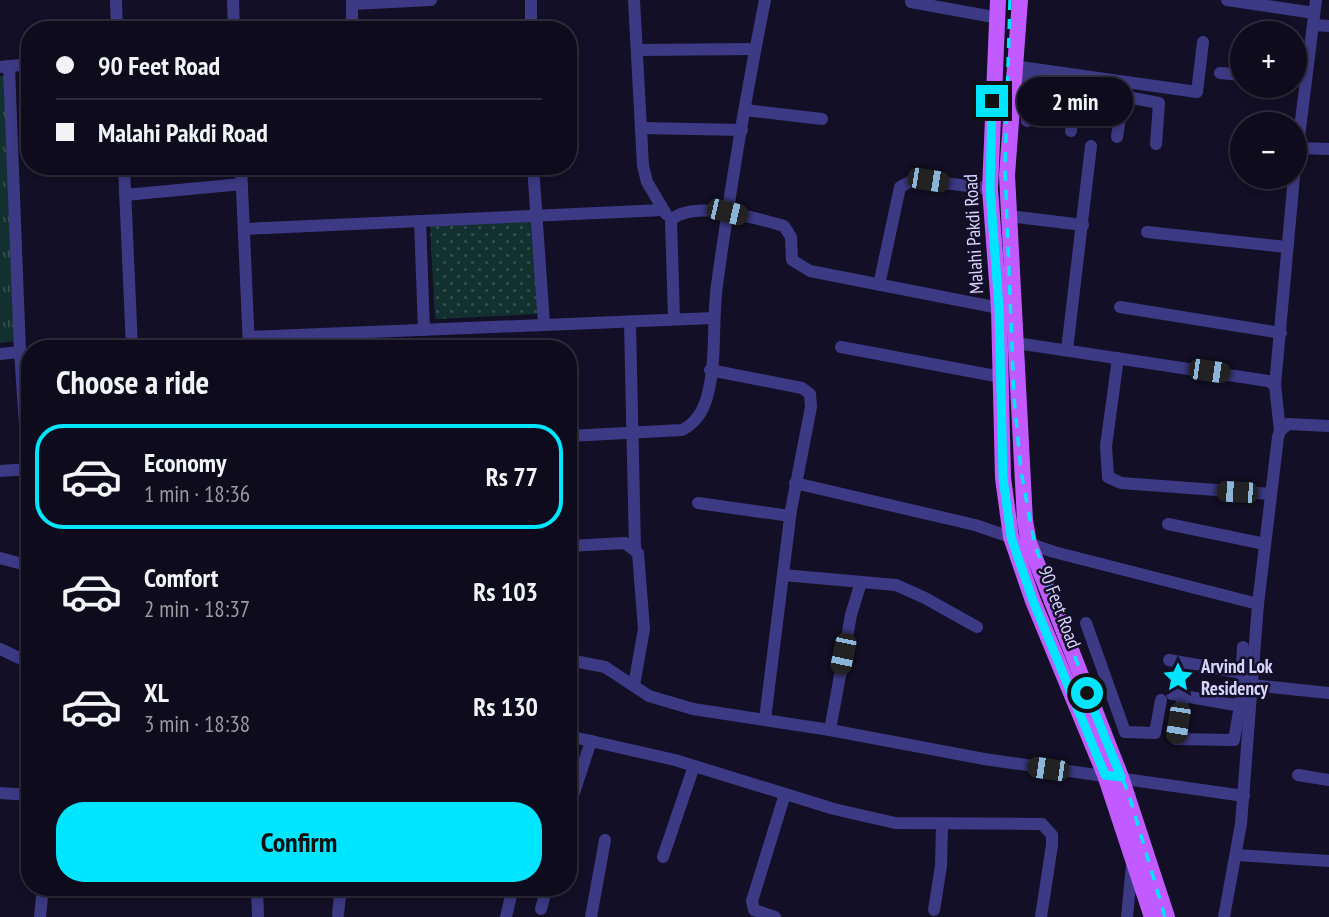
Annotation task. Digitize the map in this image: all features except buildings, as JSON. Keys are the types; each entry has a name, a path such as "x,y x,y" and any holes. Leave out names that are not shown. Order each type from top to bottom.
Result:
{"main road":[{"name":"Malahi Pakdi Road","path":"999,0 990,189 999,308 1008,342"},
{"name":"Malahi Pakdi Road","path":"1008,342 1011,242 1007,175 1020,0"},
{"path":"994,243 1011,242"},
{"name":"90 Feet Road","path":"1008,342 1002,377 1003,478 1011,537 1033,601 1113,776 1167,917"},
{"name":"90 Feet Road","path":"1008,342 1029,543 1105,737 1132,862 1152,917"}],"street":[{"path":"116,0 117,21"},
{"path":"233,0 234,21"},
{"path":"352,21 352,2 431,0"},
{"path":"531,0 531,21"},
{"path":"634,0 646,182 667,215 674,318"},
{"path":"577,436 682,430 693,425 707,398 713,318 727,212 765,0"},
{"path":"1227,0 1314,13 1329,26"},
{"path":"911,2 999,18"},
{"path":"1307,49 1314,13"},
{"path":"1013,71 1197,92 1203,42"},
{"path":"637,50 755,49"},
{"path":"5,66 21,365"},
{"path":"1013,71 1032,78 1160,104 1156,144"},
{"path":"1220,73 1230,74"},
{"path":"1027,121 1032,78"},
{"path":"1071,131 1077,87"},
{"path":"1117,137 1123,98"},
{"path":"745,110 822,118"},
{"path":"641,128 742,130"},
{"path":"1067,350 1091,146"},
{"path":"1307,148 1329,149"},
{"path":"124,175 132,340"},
{"path":"242,175 249,340"},
{"path":"533,175 544,324"},
{"path":"879,285 900,187 915,179 990,189"},
{"path":"125,195 242,184"},
{"path":"1224,917 1244,796 1245,707 1280,431 1275,385 1293,189"},
{"path":"244,229 535,214 667,215 695,211 727,212 784,226 791,237 792,260 801,267 999,308"},
{"path":"1009,216 1083,225"},
{"path":"420,221 424,330"},
{"path":"1147,232 1286,247"},
{"path":"1120,307 1281,333"},
{"path":"278,340 424,330 713,318"},
{"path":"630,323 635,548 639,563 644,629 634,685"},
{"path":"1008,342 1260,379 1275,385"},
{"path":"841,347 1002,377"},
{"path":"0,354 20,352"},
{"path":"1118,358 1106,446 1108,477 1121,483 1271,494"},
{"path":"710,370 807,390 811,407 790,516 765,719"},
{"path":"1280,431 1288,424 1329,426"},
{"path":"0,471 21,470"},
{"path":"795,483 975,525 1029,543 1258,604"},
{"path":"698,503 790,516"},
{"path":"1168,524 1265,544"},
{"path":"577,545 625,542 635,548"},
{"path":"0,558 21,564"},
{"path":"783,575 883,582 908,589 977,627"},
{"path":"830,730 851,615 861,582"},
{"path":"1086,624 1125,732"},
{"path":"1243,648 1249,677"},
{"path":"0,649 21,659"},
{"path":"1169,660 1329,694"},
{"path":"577,662 605,667 649,696 675,705 830,730 984,760 1244,796"},
{"path":"1079,672 1101,665"},
{"path":"1172,696 1245,707"},
{"path":"1172,696 1176,739 1234,740 1245,707"},
{"path":"1105,737 1125,732 1155,733 1172,696"},
{"path":"577,738 694,766 866,818 895,824 942,826 1033,823 1048,828 1052,845 1041,917"},
{"path":"577,784 591,741"},
{"path":"663,857 694,766"},
{"path":"1298,775 1329,780"},
{"path":"0,793 21,795"},
{"path":"775,917 750,911 757,879 785,794"},
{"path":"933,910 941,866 942,826"},
{"path":"592,917 605,840"},
{"path":"1236,855 1329,861"},
{"path":"1127,917 1132,862"},
{"path":"40,917 42,896"},
{"path":"257,896 258,917"},
{"path":"338,914 340,896"},
{"path":"506,917 511,896"},
{"path":"541,909 545,896"}],"green space":[{"path":"0,76 4,76 16,341 0,343"},
{"path":"536,218 539,314 435,319 430,226"}],"railway":[{"path":"1010,0 1005,169 1014,398 1021,471 1034,541 1055,606 1129,795 1165,917"}],"place":[{"name":"Arvind Lok Residency","path":"1178,677"}],"route":[{"path":"992,101 990,189 999,308 1003,478 1011,537 1033,601 1105,775 1121,777 1087,693"}]}
